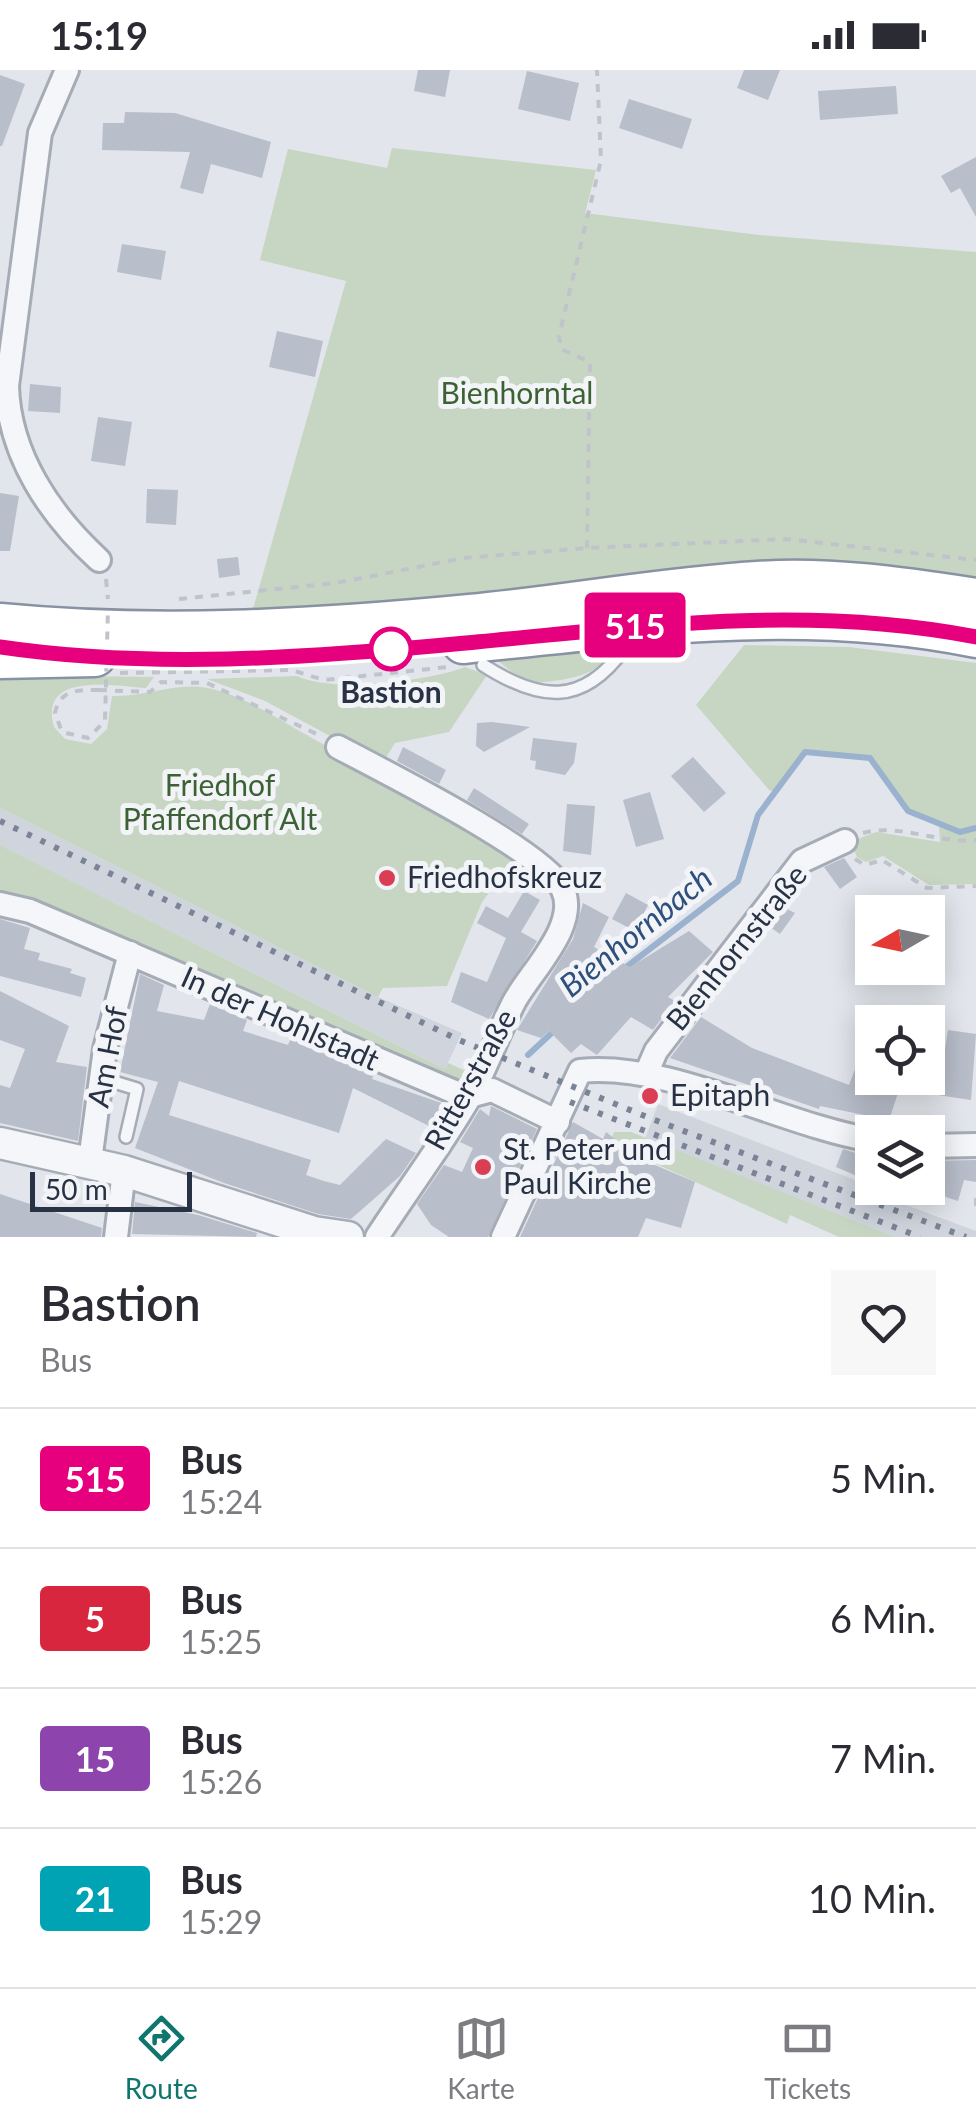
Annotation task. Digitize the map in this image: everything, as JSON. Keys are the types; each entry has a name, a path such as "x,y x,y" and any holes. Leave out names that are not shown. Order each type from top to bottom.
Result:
{"highway":[{"path":"0,624 176,630 313,627 472,615 760,581 870,585 976,599"},
{"path":"0,658 97,673 306,655 468,654 801,618 886,623 976,637"},
{"path":"0,647 97,673"}],"street":[{"path":"68,70 40,133 8,386 8,421 20,454 62,524 103,571"},
{"name":"Ritterstraße","path":"338,747 546,869 564,890 566,903 552,944 515,1000 470,1096 377,1237"},
{"name":"Bienhornstraße","path":"646,1074 678,1020 802,861 845,841"},
{"name":"In der Hohlstadt","path":"0,904 30,911 130,953 364,1057 470,1096 492,1090 558,1122"},
{"name":"Am Hof","path":"90,1161 101,1078 130,953"},
{"path":"504,1237 580,1071 646,1074 818,1129 855,1137"},
{"path":"0,1143 124,1171 312,1235 348,1237"},
{"path":"945,1145 976,1144"},
{"path":"116,1237 124,1171"}],"lane":[{"path":"468,654 528,692 545,693 593,684 635,636"},
{"path":"101,1078 137,1089 126,1137"}],"path":[{"path":"587,548 590,362 561,349 559,336 601,160 598,70"},
{"path":"172,600 321,586 464,558 587,548 786,539 976,560"},
{"path":"103,571 108,604 123,604"},
{"path":"108,608 102,728 80,740 62,732 55,713 60,699 97,673 150,692 161,682 208,683 263,706 338,747"},
{"path":"159,673 161,682"},
{"path":"976,840 952,843 894,830 875,830 845,841 854,859 866,865 882,860 926,888 976,886"},
{"path":"976,1198 976,1206"}],"shaded area":[{"path":"0,808 378,997 462,1033 445,1069 0,845"},
{"path":"658,1104 855,1180 855,1205 906,1205 976,1231 976,1237 895,1237 645,1139"}],"green space":[{"name":"Bienhorntal","path":"392,148 596,170 585,213 759,235 976,252 976,588 676,576 321,608 253,609 346,281 260,260 288,149 387,168"},
{"path":"744,645 849,647 976,663 976,884 929,885 883,856 866,862 857,857 850,842 876,832 940,842 939,825 907,813 869,759 807,754 776,790 770,791 696,705"},
{"path":"610,651 604,661 585,674 527,684 497,660"},
{"path":"465,667 487,675 449,732 395,743 382,764 265,701 207,679 297,676 333,684 356,684 405,680"},
{"name":"Friedhof Pfaffendorf Alt","path":"0,675 154,677 146,688 82,686 57,697 52,709 54,727 65,739 91,744 107,729 112,696 189,687 229,694 389,781 516,857 482,902 447,986 383,988 378,997 0,808"},
{"path":"0,845 445,1069 448,1063 466,1071 461,1084 0,895"},
{"path":"614,1132 631,1132 895,1237 839,1237 790,1215 787,1224 628,1151 612,1138"}],"building":[{"path":"418,70 450,70 445,97 414,91"},
{"path":"744,70 780,70 768,100 737,88"},
{"path":"527,71 579,83 570,121 518,109"},
{"path":"0,75 25,84 2,146 0,146"},
{"path":"896,86 898,114 820,120 818,91"},
{"path":"629,99 692,119 682,149 619,128"},
{"path":"125,112 175,113 271,142 262,178 211,164 203,194 180,188 190,152 102,150 103,123 124,123"},
{"path":"976,157 976,217 960,188 951,193 941,176"},
{"path":"122,244 166,251 161,280 117,272"},
{"path":"277,331 323,341 315,377 269,367"},
{"path":"30,384 61,387 60,413 28,411"},
{"path":"98,417 132,422 125,466 91,461"},
{"path":"147,489 178,490 176,525 146,523"},
{"path":"0,493 19,496 10,551 0,551"},
{"path":"238,557 240,575 219,578 217,559"},
{"path":"477,723 530,727 484,752 476,746"},
{"path":"533,738 577,743 574,763 565,775 535,769 536,761 530,760"},
{"path":"403,747 446,770 439,784 397,761"},
{"path":"693,757 726,793 704,812 671,776"},
{"path":"474,788 529,824 522,834 467,800"},
{"path":"650,792 664,839 636,847 623,800"},
{"path":"567,804 595,806 591,855 563,851"},
{"path":"844,858 857,877 840,889 824,867"},
{"path":"524,891 540,900 521,932 537,941 489,1019 451,1002 461,972 487,982 506,938 477,923 486,906 508,918"},
{"path":"626,893 648,905 635,931 612,919"},
{"path":"583,903 609,917 594,947 630,967 689,931 713,952 668,997 675,1001 653,1030 631,1017 597,1055 581,1044 571,1053 549,1031 541,1038 517,1030 573,939"},
{"path":"785,908 795,913 780,934 770,927"},
{"path":"0,919 30,928 24,949 40,953 38,960 72,969 70,973 86,978 81,997 0,976"},
{"path":"140,974 164,985 157,1011 204,1020 210,1004 247,1020 243,1031 288,1045 291,1038 374,1074 372,1079 447,1105 433,1128 353,1088 339,1133 179,1081 169,1115 311,1160 306,1175 324,1181 340,1185 386,1139 416,1153 400,1176 351,1219 318,1214 135,1148 158,1082 120,1072"},
{"path":"0,991 69,1026 56,1062 87,1067 78,1141 0,1123 0,1085 10,1088 25,1049 0,1040"},
{"path":"701,1017 752,1048 849,1085 855,1069 855,1095 897,1095 891,1115 864,1115 820,1106 819,1109 670,1058"},
{"path":"948,1030 976,1034 971,1100 938,1095 945,1095"},
{"name":"St. Peter und Paul Kirche","path":"491,1106 537,1129 488,1237 449,1237 431,1225 417,1204 444,1165 462,1172 473,1148 460,1142 480,1109 489,1116"},
{"path":"573,1122 603,1139 606,1132 643,1160 695,1182 681,1228 646,1218 638,1237 520,1237"},
{"path":"843,1149 855,1153 855,1175 836,1167"},
{"path":"976,1160 976,1182 964,1180 958,1201 945,1197 945,1161"},
{"path":"0,1194 102,1228 101,1237 0,1237"},
{"path":"135,1202 198,1215 257,1233 256,1237 132,1234"}],"waterway":[{"name":"Bienhornbach","path":"625,968 738,881 758,815 805,752 870,758 908,811 960,832 976,828"},
{"name":"Bienhornbach","path":"528,1055 556,1029"}],"railway":[{"path":"0,821 459,1040 652,1119 966,1237"},
{"path":"570,1102 920,1237"}],"bus line":[{"name":"515","path":"0,647 94,656 306,655 702,619 764,617 886,623 976,637"}],"place":[{"name":"Bastion","path":"391,649"},
{"name":"Friedhofskreuz","path":"387,878"},
{"name":"Epitaph","path":"650,1096"},
{"name":"St. Peter und Paul Kirche","path":"483,1167"}]}
